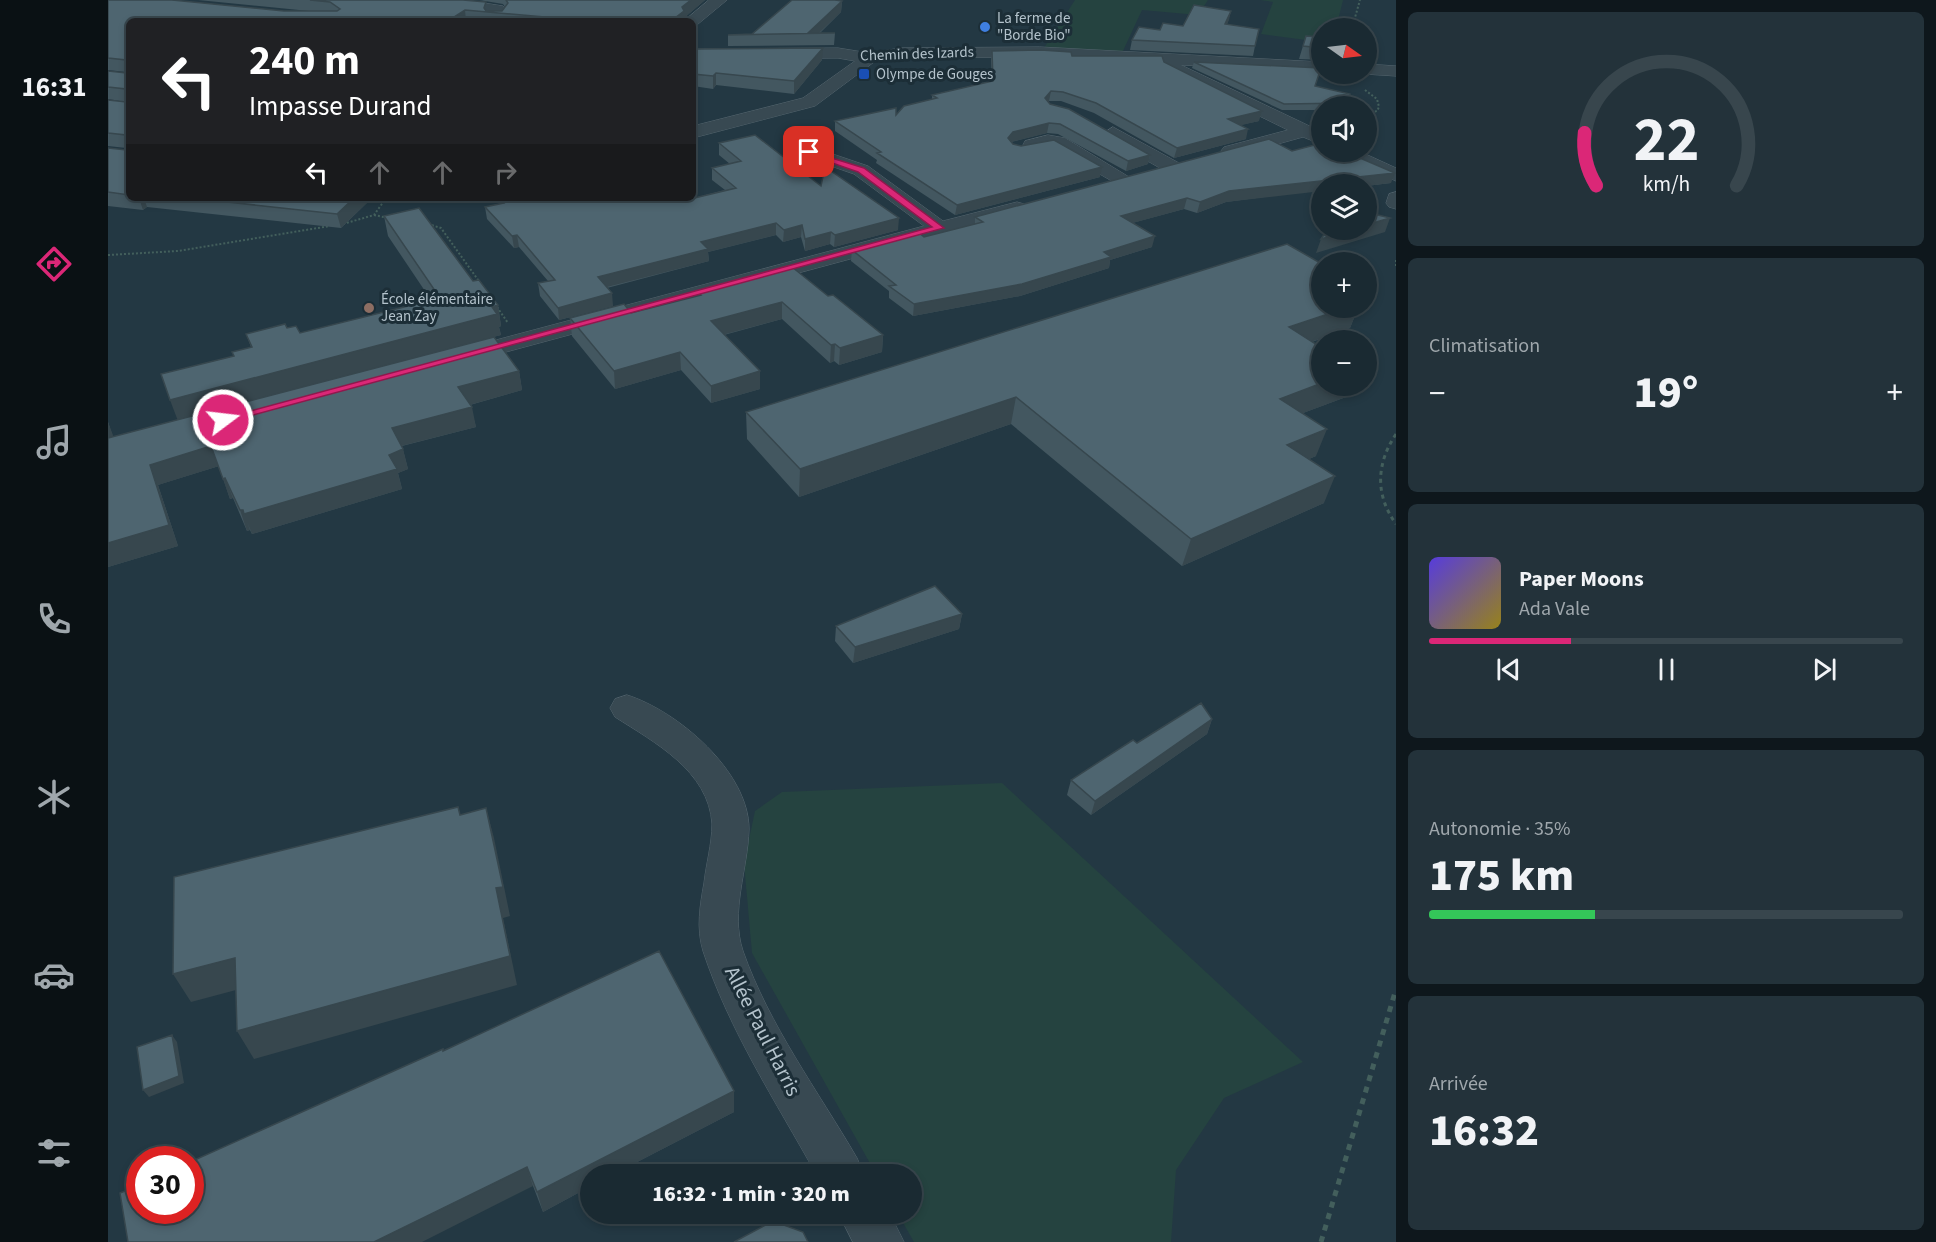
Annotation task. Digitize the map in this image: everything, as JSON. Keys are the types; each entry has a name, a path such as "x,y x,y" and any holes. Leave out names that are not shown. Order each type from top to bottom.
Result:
{"street":[{"path":"417,0 490,7 498,9 500,14 498,18"},
{"path":"696,18 719,0"},
{"name":"Chemin des Izards","path":"696,54 838,53 869,58 901,53 1020,52 1311,66"},
{"path":"696,131 809,102 869,58"},
{"path":"1167,59 1167,64 1311,134"},
{"path":"1377,73 1396,71"},
{"path":"1094,123 1172,167"},
{"path":"1089,189 1200,160 1311,135"},
{"path":"1020,148 1048,141 1058,142 1124,180"},
{"path":"809,152 861,170 939,228"},
{"path":"1368,162 1396,175"},
{"path":"440,362 1043,201"},
{"name":"Allée Paul Harris","path":"627,708 666,733 701,760 725,799 730,823 718,917 723,951 748,1009 835,1164"},
{"path":"870,1224 880,1242"}],"path":[{"path":"1355,18 1360,0"},
{"path":"1361,87 1371,96"},
{"path":"374,215 384,201"},
{"path":"108,255 178,251 286,235 374,215 398,219"},
{"path":"426,224 441,228 481,284"},
{"path":"1396,260 1396,268"},
{"path":"494,303 520,340"},
{"path":"1396,434 1383,458 1379,487 1382,503 1396,524"},
{"path":"1321,1242 1396,989"}],"green space":[{"path":"1075,0 1208,0 1198,15 1142,10 1122,53 1044,48"},
{"path":"1260,0 1343,0 1338,18 1311,18 1311,41 1261,34 1273,2"},
{"path":"1002,783 1303,1062 1224,1098 1176,1170 1171,1242 914,1242 904,1224 922,1224 922,1164 870,1164 752,953 744,863 755,811 782,792"}],"building":[{"path":"108,0 172,0 284,11 337,11 340,9 330,2 310,0 463,0 486,2 484,8 486,11 502,11 508,3 506,0 691,0 682,7 684,11 675,18 545,18 465,10 453,18 126,18 126,60 108,58"},
{"path":"792,0 842,1 808,33 835,33 728,35 752,34"},
{"path":"1194,5 1231,11 1225,24 1259,29 1255,46 1132,40 1139,27 1160,30 1163,23 1183,26"},
{"path":"1306,36 1311,36 1311,47 1303,46"},
{"path":"823,48 794,81 716,73 713,76 696,74 696,49"},
{"path":"992,51 1071,52 1072,56 1162,56 1164,62 1262,111 1228,119 1248,129 1177,148 1096,103 1063,92 1051,91 1045,98 1050,104 1069,109 1150,155 1128,161 1060,124 1049,123 1013,132 1008,138 1013,144 1021,146 1054,140 1102,167 957,205 877,153 881,152 835,121 896,108 896,115 904,106 937,98 932,95 993,81"},
{"path":"1194,62 1311,68 1311,84 1350,94 1350,96 1311,96 1311,104 1284,104"},
{"path":"108,71 126,73 126,89 108,87"},
{"path":"108,100 126,102 126,135 108,133"},
{"path":"755,135 821,186 825,167 899,218 835,235 831,232 805,239 802,225 784,230 776,223 701,242 708,249 598,277 612,293 558,308 538,283 555,280 517,235 512,236 485,207 504,203 502,201 696,201 696,198 736,188 712,168 741,161 719,143"},
{"path":"1269,139 1292,151 1311,146 1311,162 1369,162 1395,173 1311,174 1311,182 1229,191 1200,202 1187,198 1121,216 1155,236 1104,252 1111,257 1022,284 914,304 889,286 896,285 852,250 918,232 924,237 983,222 975,217"},
{"path":"108,148 126,150 126,195 108,192"},
{"path":"218,201 351,201 337,214"},
{"path":"419,208 473,281 479,280 498,305 492,307 497,314 170,400 161,374 234,356 232,352 252,347 246,334 285,324 287,328 296,326 300,333 440,298 384,216"},
{"path":"1377,215 1390,218 1377,222"},
{"path":"1287,244 1311,258 1311,318 1316,318 1289,327 1311,341 1311,387 1280,399 1327,429 1287,445 1335,476 1191,539 1016,397 800,469 746,412"},
{"path":"792,267 828,296 833,295 883,335 840,348 835,344 831,345 782,302 711,321 760,371 711,386 680,352 614,371 570,318 624,304 631,313 701,295 698,292"},
{"path":"494,337 519,371 458,387 472,407 392,428 403,449 389,455 397,469 244,514 225,478 223,479 211,446 150,465 169,525 108,543 108,438"},
{"path":"935,586 962,614 855,647 836,626"},
{"path":"1201,703 1212,719 1095,801 1071,780 1133,740 1137,743"},
{"path":"458,807 460,815 486,808 503,887 496,888 510,956 237,1031 235,958 173,974 174,877"},
{"path":"659,951 734,1091 592,1164 580,1164 580,1170 537,1192 527,1167 374,1242 128,1242 120,1193 126,1191 126,1224 204,1224 204,1156 443,1049 443,1051"},
{"path":"172,1035 179,1076 143,1090 137,1047"},
{"path":"767,1224 781,1224 803,1232 808,1242 734,1242"}],"place":[{"name":"La ferme de \"Borde Bio\"","path":"985,27"},
{"name":"Olympe de Gouges","path":"864,74"},
{"name":"École élémentaire Jean Zay","path":"369,308"}],"route":[{"path":"223,420 939,228 861,170 809,152"}]}
